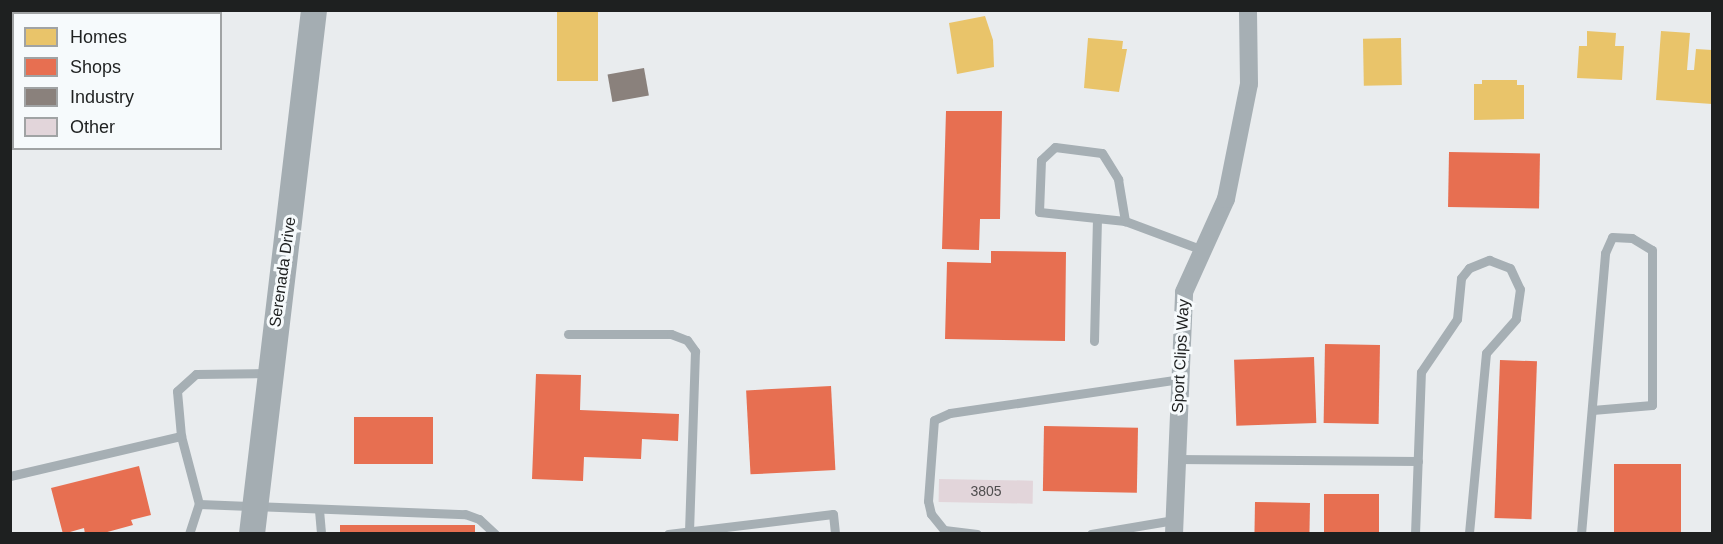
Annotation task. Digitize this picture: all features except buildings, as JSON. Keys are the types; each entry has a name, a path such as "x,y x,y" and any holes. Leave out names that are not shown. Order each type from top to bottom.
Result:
{"street":[{"name":"Serenada Drive","path":"252,534 269,373 314,10"},
{"name":"Sport Clips Way","path":"1174,527 1175,459 1184,292 1226,199 1249,84 1248,10"}],"lane":[{"path":"1125,221 1118,179 1102,153 1055,147 1041,160 1039,212 1125,221 1203,249"},
{"path":"1094,341 1096,218"},
{"path":"1581,534 1605,253 1612,237 1632,238 1652,250 1652,405 1592,410"},
{"path":"1415,534 1421,372 1457,320 1461,278 1479,263 1498,262 1510,268 1520,289 1516,319 1486,353 1469,534"},
{"path":"568,334 671,334 687,340 695,351 689,530"},
{"path":"189,534 199,504 181,436 177,391 196,374 269,373"},
{"path":"977,534 944,530 931,514 928,501 934,420 950,412 1179,379"},
{"path":"10,476 181,436"},
{"path":"1175,459 1418,461"},
{"path":"199,504 255,508 465,514 479,519 495,534"},
{"path":"320,510 321,534"},
{"path":"668,534 833,514 835,534"},
{"path":"1091,534 1174,527"}]}
